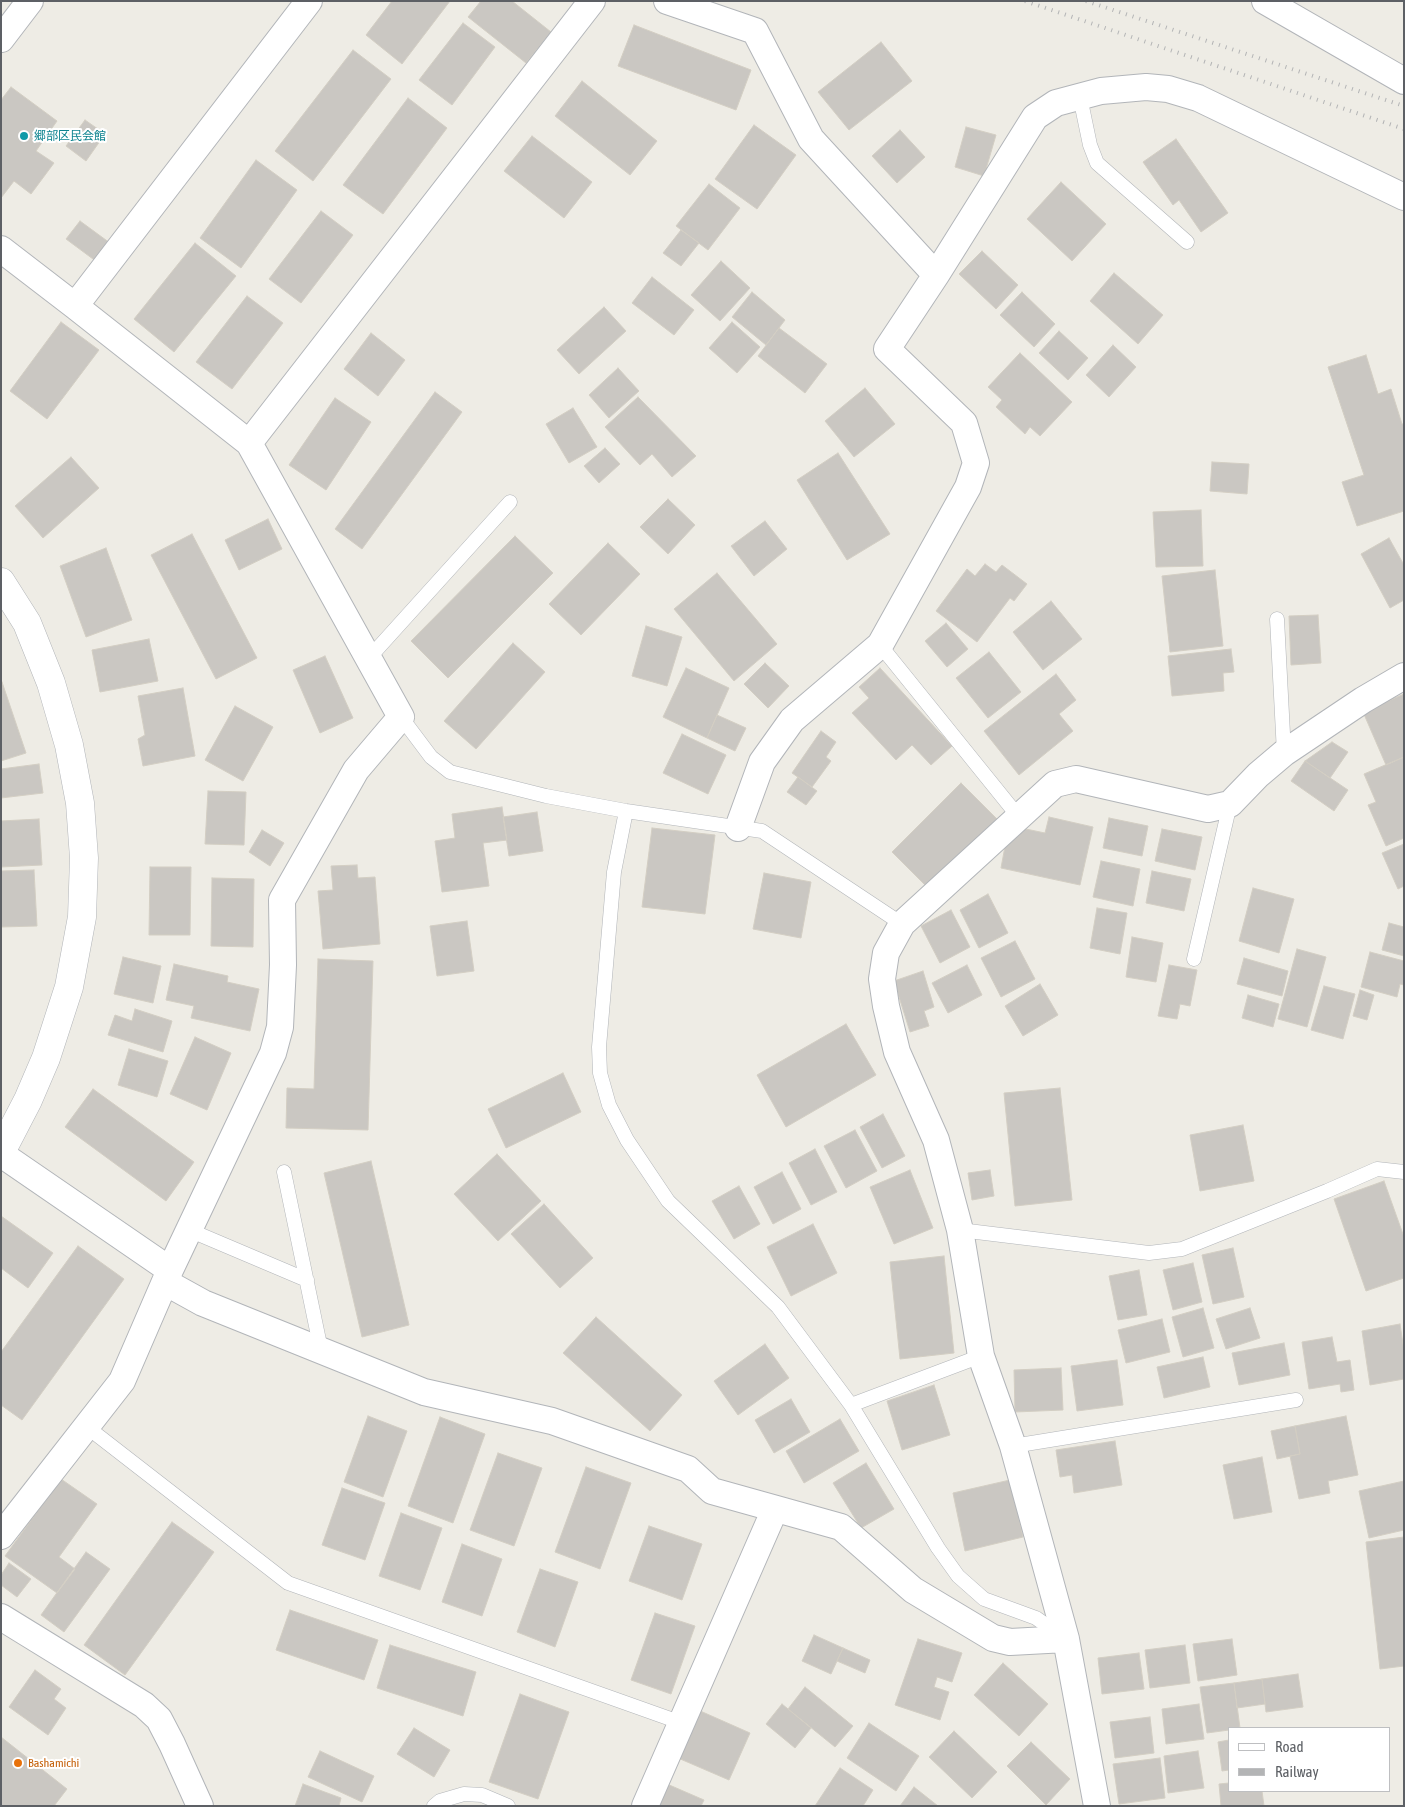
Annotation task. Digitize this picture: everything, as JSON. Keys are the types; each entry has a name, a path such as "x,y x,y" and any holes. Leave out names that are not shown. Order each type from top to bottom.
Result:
{"street":[{"path":"3,31 30,1"},
{"path":"75,306 309,1"},
{"path":"249,443 592,1"},
{"path":"667,1 755,31 811,139 936,275"},
{"path":"1264,1 1404,81"},
{"path":"738,828 762,762 792,720 880,645 968,488 976,462 964,423 887,350 1035,117 1056,103 1101,92 1146,87 1168,89 1198,98 1404,197"},
{"path":"1,249 249,443 402,717 356,770 282,900 283,965 280,1027 273,1053 189,1230 122,1381 1,1536"},
{"path":"1,582 27,622 51,683 71,755 80,803 84,858 82,917 69,987 46,1058 28,1100 1,1153 203,1303 424,1392 552,1421 688,1469 712,1491 841,1527 913,1590 993,1638 1010,1642 1066,1639"},
{"path":"1094,1804 1066,1639 1012,1446 981,1356 960,1230 936,1140 898,1052 886,1006 882,979 886,953 902,924 1055,784 1076,779 1208,808 1230,804 1284,753 1363,700 1404,676"},
{"path":"645,1806 775,1509"},
{"path":"1,1617 144,1705 159,1719 200,1806"}],"lane":[{"path":"1080,97 1090,145 1097,163 1187,242"},
{"path":"369,658 510,502"},
{"path":"1277,619 1284,753"},
{"path":"880,645 1018,816"},
{"path":"402,717 431,757 450,772 546,796 626,811 762,831 902,924"},
{"path":"1194,959 1230,804"},
{"path":"626,811 614,872 599,1047 600,1073 609,1105 627,1140 668,1201 778,1308 852,1405 938,1548 958,1576 984,1598 1036,1618 1066,1639"},
{"path":"960,1230 1149,1253 1182,1249 1377,1169 1404,1172"},
{"path":"284,1172 321,1350"},
{"path":"189,1230 307,1280"},
{"path":"852,1405 981,1356"},
{"path":"1012,1446 1296,1400"},
{"path":"87,1427 288,1583 682,1723"},
{"path":"434,1806 440,1801 464,1794 482,1795 508,1806"}],"building":[{"path":"392,1 450,1 402,64 366,35"},
{"path":"481,1 512,1 551,32 526,63 468,17"},
{"path":"463,23 495,47 452,105 419,80"},
{"path":"634,25 751,70 736,110 618,66"},
{"path":"881,42 912,81 849,130 818,92"},
{"path":"353,50 391,79 313,181 275,151"},
{"path":"582,81 657,141 630,175 555,116"},
{"name":"郷部区民会館","path":"11,87 57,121 36,151 54,163 31,194 14,181 1,198 1,100"},
{"path":"408,98 447,128 383,214 343,185"},
{"path":"85,120 105,134 86,161 66,146"},
{"path":"754,125 796,155 757,209 715,179"},
{"path":"966,127 996,135 984,176 955,167"},
{"path":"900,130 925,157 897,183 872,156"},
{"path":"532,136 592,182 564,218 504,171"},
{"path":"1176,139 1228,213 1201,232 1179,200 1173,205 1143,162"},
{"path":"256,160 297,190 241,268 200,238"},
{"path":"1061,182 1106,224 1072,261 1027,219"},
{"path":"709,184 740,208 708,250 676,226"},
{"path":"321,211 353,235 301,303 269,279"},
{"path":"80,221 110,243 97,262 66,239"},
{"path":"681,230 699,243 681,266 663,253"},
{"path":"195,243 236,276 174,352 134,319"},
{"path":"982,251 1018,285 996,309 959,274"},
{"path":"721,261 750,288 720,321 691,295"},
{"path":"1114,273 1163,315 1138,344 1090,301"},
{"path":"652,277 694,310 674,335 632,303"},
{"path":"752,292 785,320 766,345 732,317"},
{"path":"1022,292 1055,324 1034,347 1000,315"},
{"path":"247,296 283,323 232,389 196,362"},
{"path":"604,307 626,331 579,374 557,350"},
{"path":"61,322 99,350 47,419 10,391"},
{"path":"732,322 760,347 737,373 709,348"},
{"path":"779,328 827,364 805,393 758,356"},
{"path":"1059,331 1088,358 1068,380 1039,353"},
{"path":"371,333 405,360 378,396 344,369"},
{"path":"1113,345 1136,367 1109,397 1086,375"},
{"path":"1020,353 1072,402 1040,436 1030,427 1025,434 996,407 1002,400 988,387"},
{"path":"1366,355 1378,394 1391,389 1402,424 1404,424 1404,511 1357,526 1342,482 1364,475 1328,367"},
{"path":"618,368 639,391 609,418 589,395"},
{"path":"865,388 895,424 854,457 825,421"},
{"path":"435,392 462,412 362,549 335,529"},
{"path":"638,397 696,456 672,477 652,454 640,465 605,427"},
{"path":"335,398 371,422 326,490 289,465"},
{"path":"573,408 597,447 569,463 546,424"},
{"path":"605,448 620,464 599,483 584,466"},
{"path":"838,453 890,534 847,560 797,480"},
{"path":"71,457 99,488 43,538 15,506"},
{"path":"1212,462 1249,464 1247,494 1210,491"},
{"path":"668,499 695,525 668,554 640,527"},
{"path":"1201,510 1203,566 1156,567 1153,512"},
{"path":"268,519 282,549 239,570 225,540"},
{"path":"765,521 787,549 754,576 731,546"},
{"path":"192,534 257,658 216,679 151,555"},
{"path":"515,536 553,573 448,678 411,641"},
{"path":"1389,538 1404,565 1404,600 1390,608 1361,554"},
{"path":"608,543 640,574 581,635 549,604"},
{"path":"106,548 132,620 86,637 60,566"},
{"path":"985,564 996,572 1002,565 1027,584 1014,601 1010,598 977,642 936,611 967,569 975,576"},
{"path":"1215,570 1223,646 1170,652 1162,576"},
{"path":"717,573 777,644 734,681 674,609"},
{"path":"1051,601 1082,639 1043,670 1013,632"},
{"path":"1318,615 1321,663 1291,665 1289,616"},
{"path":"946,623 968,649 947,667 925,641"},
{"path":"646,626 682,637 667,686 632,676"},
{"path":"149,639 158,681 100,692 92,650"},
{"path":"513,643 545,672 476,749 444,721"},
{"path":"1231,649 1234,672 1223,673 1224,691 1172,696 1168,656"},
{"path":"989,652 1021,692 988,718 956,678"},
{"path":"325,656 353,718 320,733 293,670"},
{"path":"765,663 789,686 768,708 744,684"},
{"path":"686,668 729,688 707,738 663,717"},
{"path":"880,668 952,746 931,765 912,745 896,760 852,713 869,698 859,687"},
{"path":"1056,674 1076,700 1059,714 1073,731 1019,775 984,731"},
{"path":"1,682 26,753 1,761"},
{"path":"183,688 195,756 143,766 138,739 145,735 138,696"},
{"path":"1404,694 1404,757 1386,765 1363,712"},
{"path":"235,706 273,727 243,781 205,760"},
{"path":"717,715 746,728 735,751 707,738"},
{"path":"821,731 836,742 826,757 831,761 812,787 792,773"},
{"path":"682,734 726,755 708,794 663,773"},
{"path":"1332,742 1348,752 1330,778 1305,761"},
{"path":"1404,757 1404,838 1386,846 1368,805 1376,802 1364,774"},
{"path":"1305,761 1348,790 1334,811 1291,781"},
{"path":"39,764 43,793 1,798 1,769"},
{"path":"798,777 817,791 806,805 787,792"},
{"path":"961,783 1003,825 934,894 892,852"},
{"path":"208,791 246,792 244,845 205,844"},
{"path":"502,807 507,840 483,843 489,886 442,892 435,841 455,838 452,814"},
{"path":"537,812 543,851 509,856 503,817"},
{"path":"1049,817 1093,827 1080,885 1001,868 1006,841 1021,828 1045,833"},
{"path":"1109,818 1148,826 1142,856 1103,848"},
{"path":"39,819 42,865 1,867 1,821"},
{"path":"652,828 715,835 705,914 642,907"},
{"path":"1162,829 1202,837 1195,870 1155,861"},
{"path":"262,830 284,843 270,866 249,852"},
{"path":"1404,844 1404,886 1398,889 1382,853"},
{"path":"1101,861 1140,869 1133,906 1093,897"},
{"path":"357,865 358,878 375,877 380,944 323,949 318,891 333,890 331,866"},
{"path":"150,867 191,867 190,935 149,935"},
{"path":"34,870 37,926 1,927 1,871"},
{"path":"1152,871 1191,879 1184,911 1146,903"},
{"path":"764,873 811,882 801,938 753,929"},
{"path":"212,878 254,879 253,947 211,946"},
{"path":"1253,888 1294,899 1279,953 1239,941"},
{"path":"988,894 1008,933 979,948 960,910"},
{"path":"1097,908 1127,913 1120,954 1090,948"},
{"path":"951,910 970,947 940,963 921,926"},
{"path":"467,921 474,971 437,976 430,926"},
{"path":"1389,923 1404,927 1404,956 1382,950"},
{"path":"1132,937 1163,943 1156,982 1126,977"},
{"path":"1015,941 1035,979 1001,997 981,958"},
{"path":"1297,949 1326,957 1307,1027 1278,1019"},
{"path":"1370,952 1404,961 1404,985 1400,984 1397,997 1361,987"},
{"path":"123,957 161,966 153,1003 114,994"},
{"path":"1244,958 1288,971 1282,996 1237,984"},
{"path":"318,959 373,961 368,1130 286,1128 287,1088 314,1089"},
{"path":"174,964 228,976 227,982 259,989 250,1031 191,1018 194,1006 166,1000"},
{"path":"967,965 982,995 948,1013 932,983"},
{"path":"1169,965 1197,970 1190,1006 1180,1004 1177,1019 1158,1016"},
{"path":"923,971 934,1007 924,1011 929,1026 910,1032 894,981"},
{"path":"1040,984 1058,1015 1023,1036 1005,1006"},
{"path":"1324,986 1355,994 1343,1039 1311,1030"},
{"path":"1360,990 1374,995 1367,1020 1353,1016"},
{"path":"1248,995 1279,1004 1273,1027 1242,1018"},
{"path":"135,1009 172,1021 163,1052 108,1035 115,1015 132,1021"},
{"path":"846,1024 876,1075 786,1127 757,1075"},
{"path":"195,1037 231,1053 207,1110 170,1094"},
{"path":"129,1049 168,1061 157,1097 118,1085"},
{"path":"563,1073 581,1112 506,1148 488,1109"},
{"path":"1060,1088 1072,1200 1015,1206 1004,1093"},
{"path":"93,1089 194,1162 166,1201 65,1127"},
{"path":"883,1114 905,1156 882,1168 860,1127"},
{"path":"1243,1125 1254,1181 1200,1191 1190,1135"},
{"path":"855,1130 877,1171 846,1188 824,1146"},
{"path":"815,1149 837,1192 811,1205 789,1163"},
{"path":"497,1154 541,1201 498,1241 454,1194"},
{"path":"371,1161 409,1325 362,1337 324,1173"},
{"path":"910,1170 933,1228 894,1244 870,1187"},
{"path":"990,1170 994,1196 972,1200 968,1173"},
{"path":"782,1172 801,1209 773,1224 754,1187"},
{"path":"1384,1181 1404,1237 1404,1278 1366,1291 1334,1199"},
{"path":"739,1186 760,1224 734,1239 712,1201"},
{"path":"544,1204 593,1258 560,1288 511,1234"},
{"path":"1,1216 53,1253 28,1288 1,1268"},
{"path":"813,1224 837,1273 791,1296 767,1247"},
{"path":"78,1246 124,1279 22,1420 1,1405 1,1352"},
{"path":"1233,1248 1244,1297 1213,1304 1202,1255"},
{"path":"944,1256 954,1353 900,1359 890,1262"},
{"path":"1193,1263 1202,1302 1173,1310 1163,1270"},
{"path":"1139,1270 1147,1315 1118,1320 1109,1276"},
{"path":"1203,1308 1214,1348 1183,1357 1172,1317"},
{"path":"1250,1308 1260,1338 1226,1349 1216,1319"},
{"path":"596,1317 682,1395 650,1431 563,1353"},
{"path":"1162,1319 1170,1352 1126,1363 1118,1330"},
{"path":"1400,1324 1404,1351 1404,1379 1370,1385 1362,1331"},
{"path":"1332,1337 1337,1362 1350,1360 1354,1390 1341,1392 1340,1384 1309,1389 1302,1342"},
{"path":"1284,1343 1290,1375 1239,1385 1232,1353"},
{"path":"765,1344 789,1378 738,1415 714,1381"},
{"path":"1203,1357 1210,1387 1164,1398 1157,1367"},
{"path":"1117,1360 1123,1405 1077,1411 1071,1366"},
{"path":"1061,1368 1063,1410 1015,1412 1014,1370"},
{"path":"934,1385 950,1435 902,1450 887,1401"},
{"path":"791,1399 810,1432 774,1453 755,1420"},
{"path":"368,1416 407,1431 383,1497 344,1482"},
{"path":"1346,1416 1358,1475 1328,1481 1330,1493 1299,1499 1290,1456 1300,1454 1295,1426"},
{"path":"440,1417 485,1434 453,1523 408,1506"},
{"path":"840,1419 859,1451 804,1483 786,1451"},
{"path":"1295,1426 1300,1454 1277,1459 1271,1431"},
{"path":"1115,1441 1122,1485 1074,1493 1072,1475 1060,1477 1056,1450"},
{"path":"498,1453 542,1468 514,1546 470,1530"},
{"path":"1262,1457 1272,1512 1234,1519 1223,1465"},
{"path":"866,1463 894,1509 861,1528 833,1483"},
{"path":"586,1467 631,1483 600,1569 555,1552"},
{"path":"61,1479 97,1504 59,1557 75,1569 57,1593 5,1556"},
{"path":"1010,1480 1023,1537 965,1551 953,1493"},
{"path":"1404,1481 1404,1530 1369,1538 1359,1491"},
{"path":"342,1488 385,1503 365,1560 322,1545"},
{"path":"401,1513 442,1528 420,1590 379,1576"},
{"path":"172,1522 214,1552 125,1675 84,1645"},
{"path":"649,1526 702,1544 682,1600 629,1581"},
{"path":"1404,1537 1404,1666 1380,1669 1366,1542"},
{"path":"462,1544 502,1559 482,1616 442,1602"},
{"path":"86,1552 110,1569 64,1632 41,1615"},
{"path":"9,1563 31,1579 17,1597 1,1585 1,1575"},
{"path":"540,1569 578,1582 555,1647 517,1632"},
{"path":"290,1610 378,1640 364,1680 276,1650"},
{"path":"655,1613 695,1626 671,1694 631,1680"},
{"path":"814,1635 843,1648 831,1674 802,1661"},
{"path":"918,1639 962,1653 952,1682 937,1677 934,1687 949,1692 940,1720 895,1705"},
{"path":"1232,1639 1237,1675 1198,1681 1193,1644"},
{"path":"390,1645 476,1672 463,1716 377,1688"},
{"path":"1185,1645 1190,1683 1150,1688 1145,1650"},
{"path":"843,1648 870,1660 865,1673 837,1661"},
{"path":"1139,1653 1144,1689 1102,1694 1098,1658"},
{"path":"1003,1663 1048,1704 1019,1736 974,1695"},
{"path":"35,1670 61,1689 54,1699 66,1708 48,1735 9,1707"},
{"path":"1298,1674 1303,1707 1266,1712 1262,1679"},
{"path":"1262,1679 1265,1704 1237,1708 1234,1683"},
{"path":"1234,1683 1240,1727 1228,1727 1228,1730 1207,1733 1200,1687"},
{"path":"805,1687 853,1726 835,1747 788,1709"},
{"path":"520,1694 569,1712 538,1799 489,1782"},
{"path":"782,1704 811,1728 795,1748 766,1724"},
{"path":"1199,1704 1204,1739 1166,1744 1162,1709"},
{"path":"698,1710 750,1733 729,1780 678,1758"},
{"path":"1150,1717 1154,1753 1115,1758 1110,1722"},
{"path":"869,1723 919,1756 896,1791 847,1758"},
{"path":"414,1728 450,1750 434,1777 397,1754"},
{"path":"954,1731 997,1772 972,1798 929,1757"},
{"name":"Bashamichi","path":"1,1737 67,1789 54,1806 1,1806"},
{"path":"1228,1740 1228,1770 1222,1771 1218,1742"},
{"path":"1031,1742 1070,1779 1046,1805 1007,1766"},
{"path":"320,1751 374,1776 362,1802 308,1777"},
{"path":"1198,1751 1204,1788 1168,1793 1164,1756"},
{"path":"1160,1758 1165,1798 1119,1804 1113,1764"},
{"path":"840,1768 873,1790 863,1806 815,1806"},
{"path":"1228,1783 1228,1792 1262,1792 1264,1806 1221,1806 1219,1784"},
{"path":"303,1784 341,1798 339,1806 295,1806"},
{"path":"667,1784 704,1800 701,1806 657,1806"},
{"path":"914,1787 938,1806 900,1806"}],"railway":[{"path":"1025,1 1404,129"},
{"path":"1086,1 1404,106"}],"place":[{"name":"郷部区民会館","path":"24,136"},
{"name":"Bashamichi","path":"18,1763"}]}
